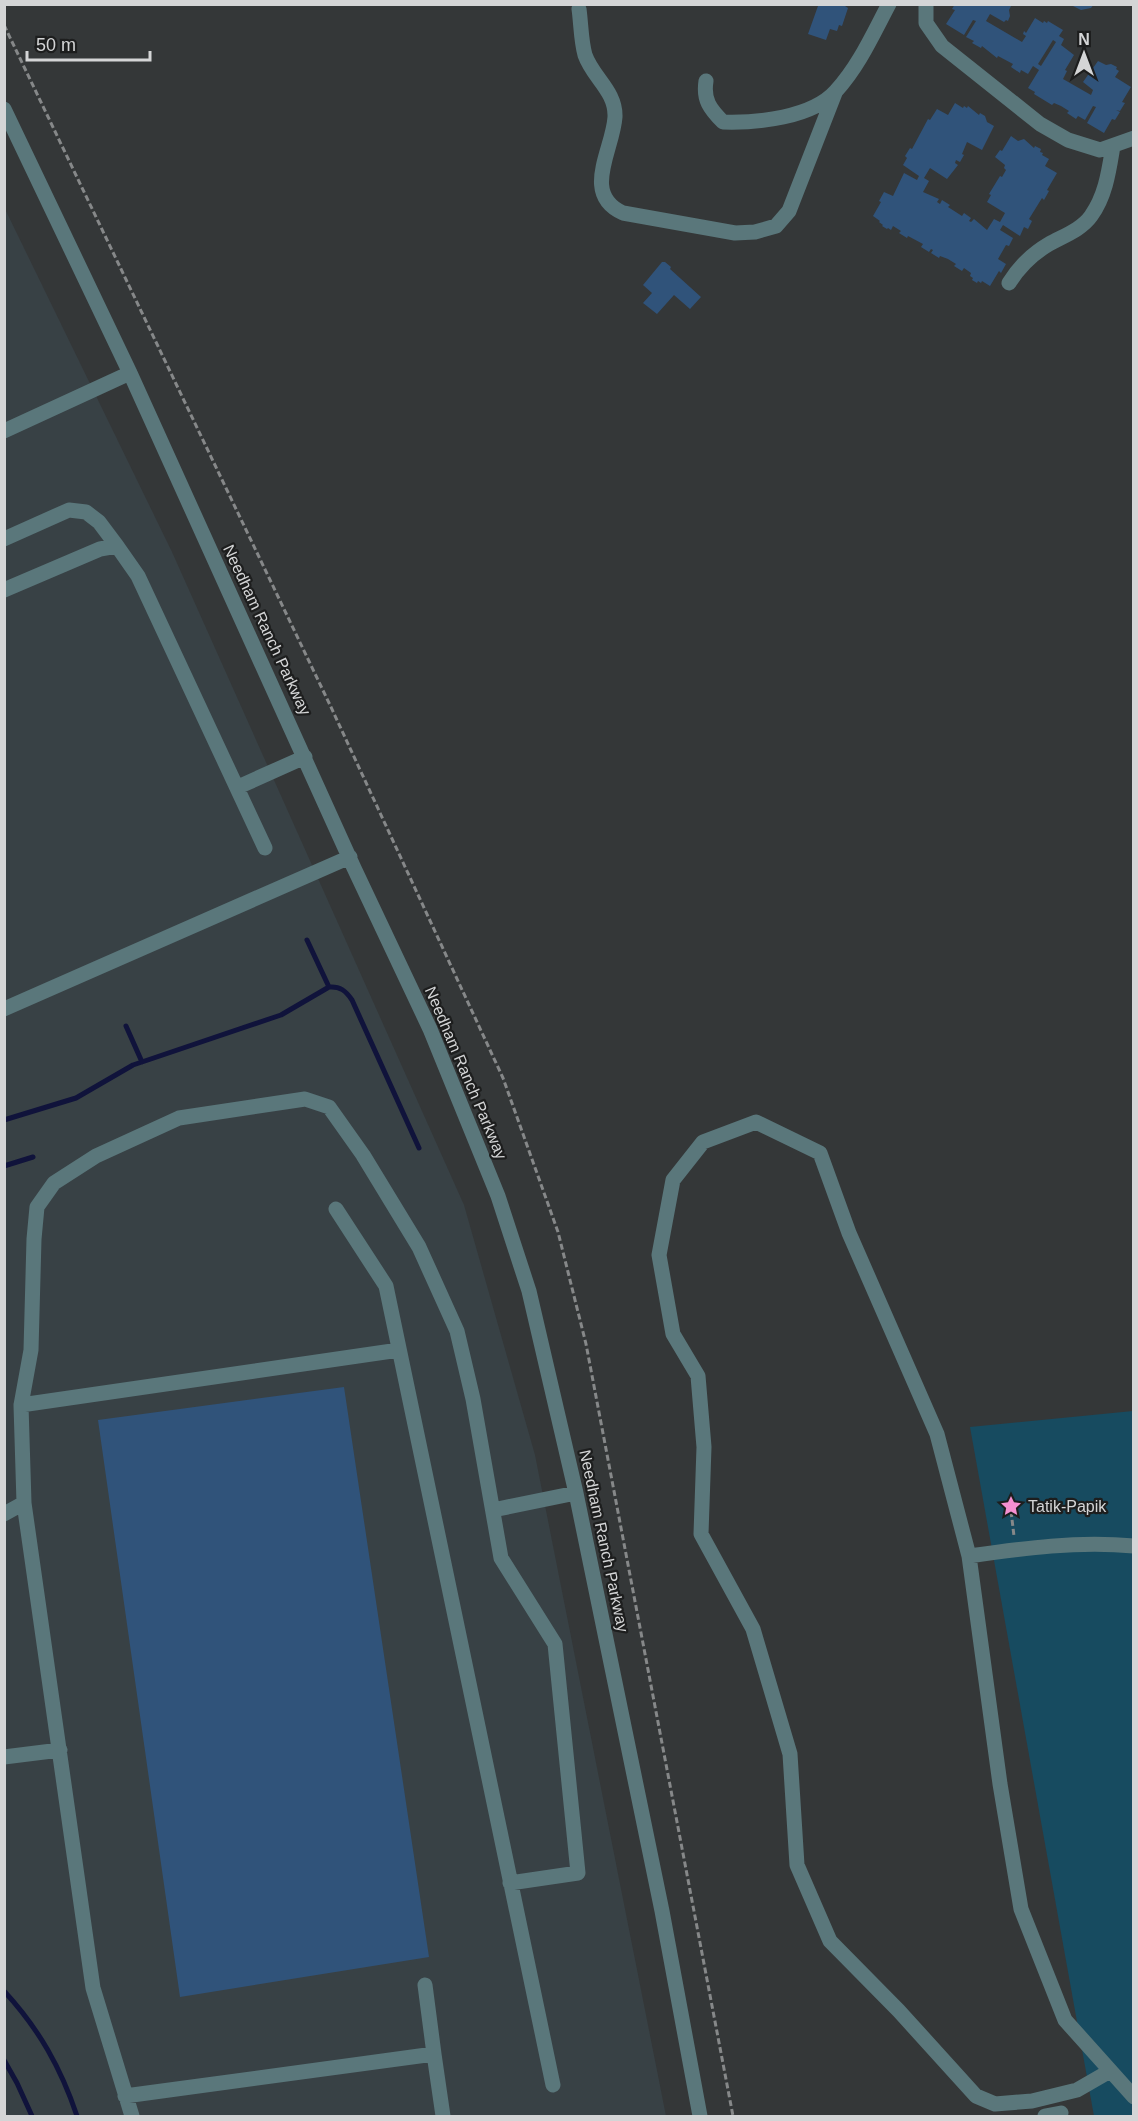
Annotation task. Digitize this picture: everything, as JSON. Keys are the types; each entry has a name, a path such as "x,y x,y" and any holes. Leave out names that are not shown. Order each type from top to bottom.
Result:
{"street":[{"path":"579,9 585,55 613,97 615,115 600,184 605,200 614,209 623,213 735,233 755,232 776,226 789,211 836,93 861,58 889,4"},
{"path":"926,4 926,23 942,46 1040,124 1068,140 1100,150 1134,138"},
{"path":"706,81 704,93 710,109 723,122 777,119 816,106 836,93"},
{"name":"Needham Ranch Parkway","path":"4,109 130,373 430,1029 498,1196 529,1291 576,1493 659,1899 699,2116"},
{"path":"1009,283 1018,269 1036,253 1073,232 1090,217 1105,190 1113,146"},
{"path":"4,431 130,373"},
{"path":"4,539 69,510 86,512 99,522 138,576 238,787 264,848"},
{"path":"4,590 100,549 117,546"},
{"path":"238,787 305,757"},
{"path":"4,1009 350,857"},
{"path":"132,2116 93,1989 24,1503 21,1406 31,1350 34,1239 38,1207 54,1183 96,1156 179,1118 305,1100 329,1107 363,1155 419,1247 458,1330 501,1558 555,1644 578,1873 510,1883"},
{"path":"1110,2071 1077,2090 1032,2101 995,2104 976,2096 899,2011 830,1941 797,1864 790,1754 753,1629 701,1534 704,1447 698,1376 673,1334 659,1255 673,1180 703,1142 756,1122 820,1153 849,1233 937,1434 969,1556 1000,1784 1021,1909 1065,2020 1134,2097"},
{"path":"336,1209 386,1286 554,2085"},
{"path":"21,1406 399,1350"},
{"path":"493,1510 576,1493"},
{"path":"4,1514 24,1503"},
{"path":"969,1556 1058,1544 1134,1546"},
{"path":"4,1757 60,1750"},
{"path":"425,1985 443,2116"},
{"path":"125,2096 434,2054"},
{"path":"1045,2116 1061,2113"}],"path":[{"path":"1011,1511 1016,1550"}],"shaded area":[{"path":"4,207 172,552 464,1205 535,1455 666,2116 5,2116"},
{"path":"1133,1411 1133,2116 1094,2116 970,1427"}],"building":[{"path":"814,4 842,4 848,8 842,26 839,25 837,31 830,29 826,40 808,34 818,6"},
{"path":"955,4 1012,4 1008,21 1004,22 990,14 986,21 1022,42 1026,36 1023,34 1024,31 1026,33 1035,18 1043,23 1048,21 1063,30 1059,36 1064,39 1061,45 1074,55 1065,70 1067,71 1063,79 1091,95 1093,90 1083,82 1098,61 1117,67 1119,71 1115,77 1131,87 1122,102 1125,103 1120,111 1116,110 1120,112 1115,120 1112,119 1104,133 1087,123 1096,107 1093,106 1085,120 1078,116 1076,119 1061,106 1054,103 1052,105 1034,94 1035,92 1028,88 1039,70 1033,66 1028,74 1021,70 1020,73 1011,67 1013,64 998,56 997,58 982,46 981,48 972,43 974,41 966,37 976,21 973,20 964,35 946,24 955,10 952,9","holes":["1053,40 1056,42 1041,66 1038,64"]},
{"path":"1069,4 1094,4 1091,8 1081,10"},
{"path":"955,103 963,108 968,106 979,115 980,113 985,116 987,122 994,126 982,150 967,142 962,154 964,155 960,162 956,160 955,163 958,165 947,179 930,168 924,178 929,181 923,192 939,199 937,202 940,204 942,200 962,216 964,213 971,218 969,221 974,219 987,230 994,219 1000,222 1005,213 987,202 991,195 989,194 1006,170 1005,165 995,157 1000,150 1002,151 1011,136 1018,141 1024,139 1034,148 1035,146 1041,149 1042,155 1049,159 1045,166 1057,173 1044,200 1042,198 1029,219 1032,221 1028,229 1024,227 1020,236 1003,225 1000,230 1013,238 998,259 1006,264 990,286 982,281 977,283 972,280 971,273 964,268 962,271 948,259 940,256 939,258 931,253 933,250 929,252 921,247 923,244 908,236 907,238 893,226 891,230 887,229 873,216 884,192 893,196 904,173 917,180 919,176 903,165 907,158 905,156 910,148 912,149 928,119 930,120 937,109 948,115"},
{"path":"662,262 671,267 670,269 701,297 690,309 674,295 657,314 643,303 652,293 643,285"},
{"path":"344,1387 429,1957 180,1997 98,1420"}],"waterway":[{"path":"307,940 329,987"},
{"path":"4,1120 76,1098 133,1065 281,1015 329,987 336,987 352,1000 419,1148"},
{"path":"126,1026 142,1062"},
{"path":"4,1166 33,1157"},
{"path":"4,1991 17,2005 48,2050 77,2116"},
{"path":"4,2060 32,2116"}],"place":[{"name":"Tatik-Papik","path":"1011,1506"}]}
